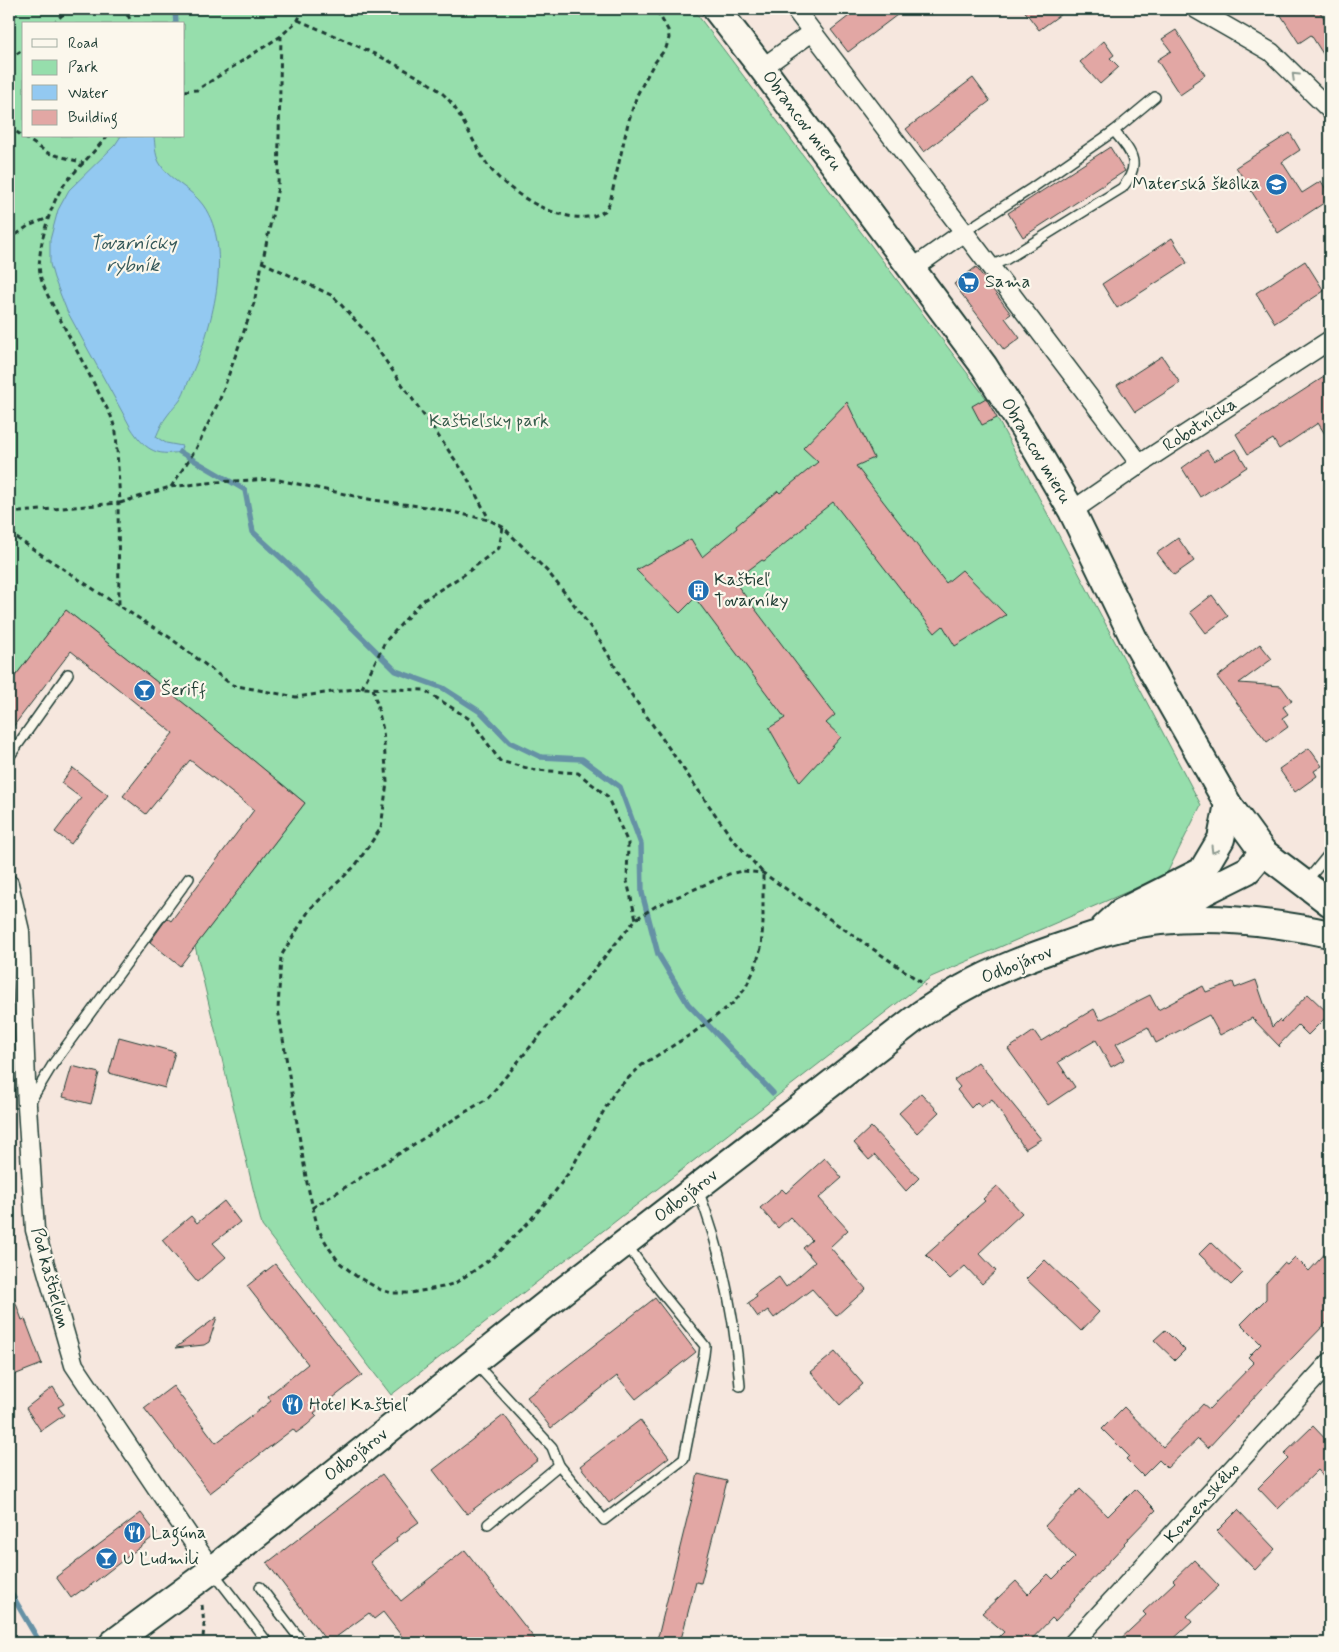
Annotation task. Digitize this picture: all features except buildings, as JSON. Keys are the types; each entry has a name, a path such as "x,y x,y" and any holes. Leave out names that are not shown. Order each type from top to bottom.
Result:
{"main road":[{"name":"Obrancov mieru","path":"716,9 984,366 1024,429 1072,511 1134,639 1228,804 1263,852 1330,903"},
{"path":"1098,934 1120,912 1202,871 1221,839 1228,804"},
{"path":"1160,920 1206,891 1248,870 1263,852"},
{"name":"Odbojárov","path":"113,1643 212,1570 626,1243 929,1009 962,988 996,971 1098,934 1160,920 1250,920 1330,934"}],"street":[{"path":"794,9 1140,464"},
{"path":"1196,9 1271,52 1330,110"},
{"path":"762,68 812,32"},
{"path":"912,269 964,232"},
{"name":"Robotnícka","path":"1072,511 1140,464 1330,340"},
{"name":"Pod kaštieľom","path":"9,884 20,931 27,1106 35,1230 74,1365 212,1570"},
{"name":"Komenského","path":"1073,1643 1330,1362"}],"lane":[{"path":"964,232 1114,131 1155,97"},
{"path":"990,266 1007,259 1122,188 1132,176 1133,159 1129,149 1114,131"},
{"path":"9,757 68,674"},
{"path":"1305,884 1328,856 1330,857"},
{"path":"27,1106 53,1064 189,878"},
{"path":"697,1188 714,1234 726,1281 737,1347 740,1386"},
{"path":"474,1362 552,1447 559,1465 604,1520 684,1459 704,1355 704,1346 656,1287 626,1243"},
{"path":"488,1524 559,1465"},
{"path":"212,1570 268,1643"},
{"path":"260,1587 303,1643"}],"path":[{"path":"55,22 68,9"},
{"path":"120,9 129,17 130,22"},
{"path":"185,90 197,90 281,36 298,20 303,9"},
{"path":"298,20 384,58 444,94 485,162 507,186 546,209 570,216 587,217 605,211 610,202 628,123 637,95 668,43 668,30 656,9"},
{"path":"170,487 196,449 220,399 254,303 278,187 281,36"},
{"path":"9,59 22,50"},
{"path":"9,127 22,135"},
{"path":"26,138 48,152 85,163"},
{"path":"105,138 65,184 55,200 48,218 39,260 40,275 51,303 111,416 116,432 119,503 119,606"},
{"path":"9,240 28,226 48,218"},
{"path":"262,262 332,296 364,330 465,474 490,520"},
{"path":"9,512 119,503 170,487 274,479 373,500 434,508 490,520 503,526 548,572 576,607 601,642 629,691 704,800 731,837 763,873 922,983"},
{"path":"362,688 385,642 422,601 465,574 499,548 503,526"},
{"path":"9,533 169,637 232,685 296,697 362,688 424,690 471,720 500,761 535,770 578,773 607,796 628,843 627,882 636,919"},
{"path":"373,688 383,730 387,782 381,828 355,866 310,908 281,956 278,1009 312,1208 318,1229 328,1248 339,1262 356,1276 380,1290 392,1293 428,1291 455,1282 493,1257 554,1193 570,1170 614,1091 628,1076 718,1016 732,1004 745,989 756,968 761,948 763,873"},
{"path":"312,1208 488,1098 636,919 656,906 729,874 742,871 763,873"},
{"path":"201,1602 204,1625 203,1638"}],"green space":[{"name":"Kaštieľsky park","path":"14,9 693,9 986,398 1201,805 1166,875 931,977 391,1395 262,1226 195,946 305,803 191,709 66,610 9,684 9,13"}],"water":[{"name":"Tovarnícky rybník","path":"120,138 154,138 159,162 168,174 203,205 212,223 217,244 216,291 205,337 182,396 164,421 156,437 166,443 182,446 180,452 157,452 146,446 131,428 67,311 50,264 50,240 58,210 69,190 115,145"}],"waterway":[{"path":"175,9 176,22"},
{"path":"180,452 245,490 253,532 396,671 443,688 482,713 510,742 541,757 582,759 620,787 641,844 642,893 658,954 688,1004 773,1093"},
{"path":"9,1590 40,1643"}],"place":[{"name":"Materská škôlka","path":"1276,184"},
{"name":"Sama","path":"969,282"},
{"name":"Kaštieľ Tovarníky","path":"698,590"},
{"name":"Šeriff","path":"145,690"},
{"name":"Hotel Kaštieľ","path":"293,1405"},
{"name":"Lagúna","path":"135,1533"},
{"name":"U Ľudmili","path":"107,1559"}]}
